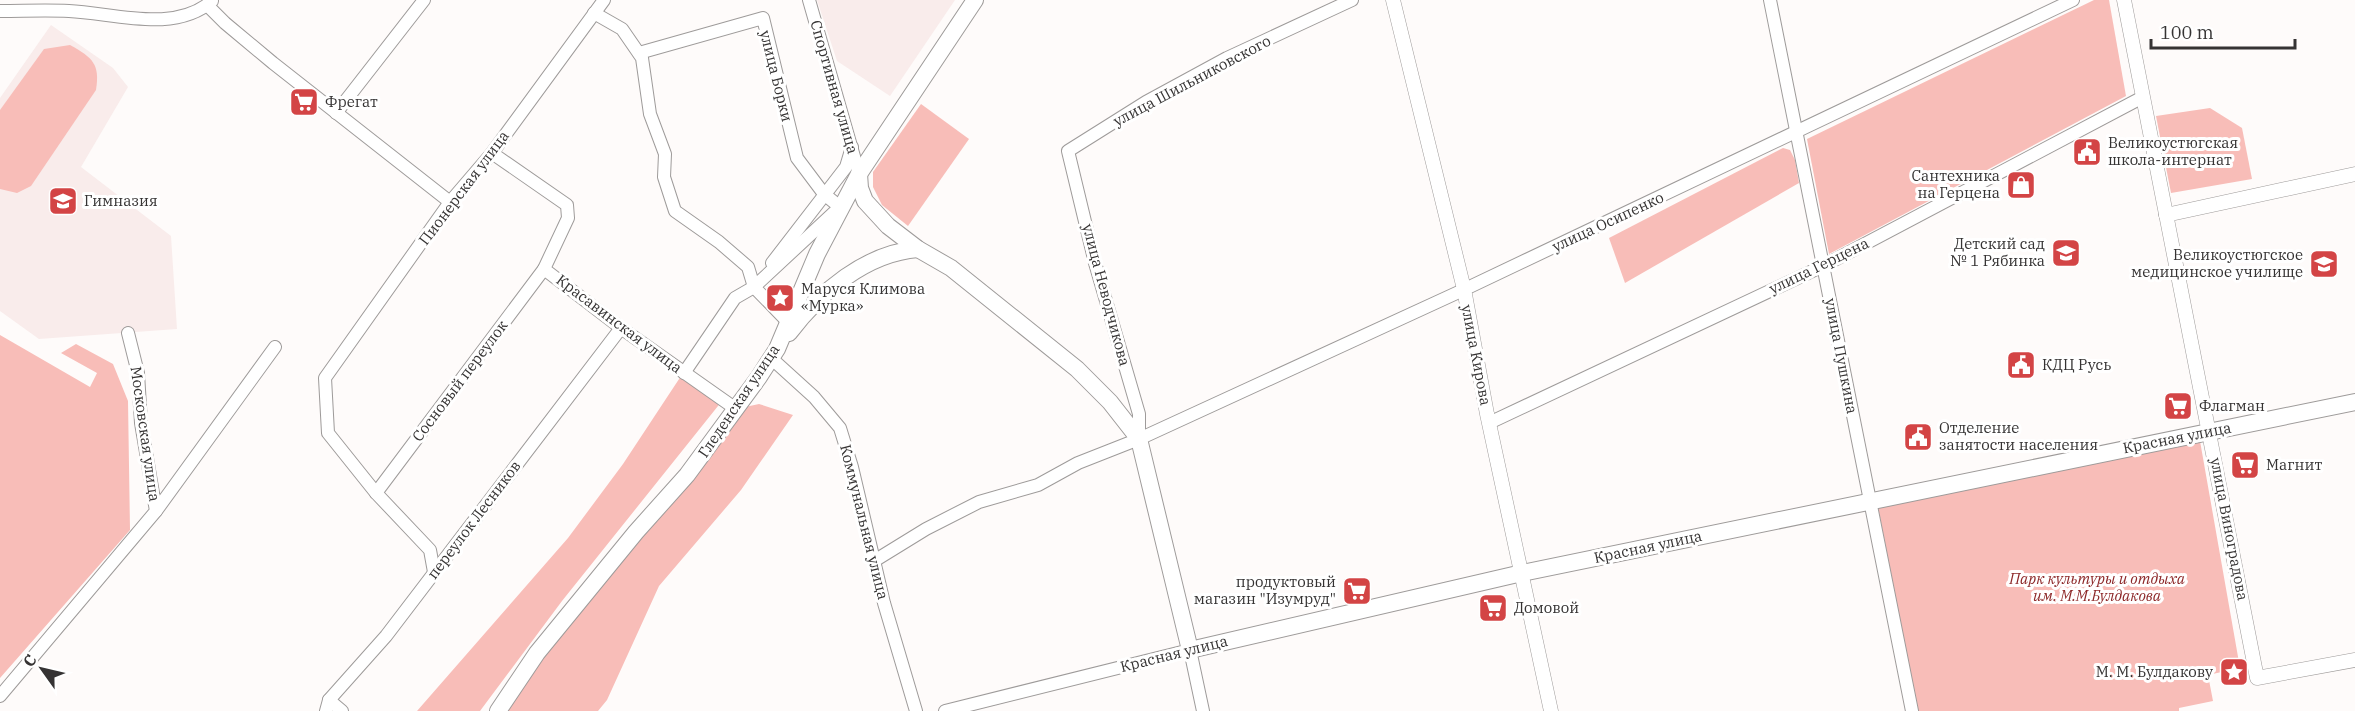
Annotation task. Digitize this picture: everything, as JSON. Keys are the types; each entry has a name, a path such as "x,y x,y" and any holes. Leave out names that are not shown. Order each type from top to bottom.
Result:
{"main road":[{"name":"Гледенская улица","path":"498,711 537,653 636,532 687,475 736,410 774,354 840,207 859,174 975,0"},
{"name":"улица Неводчикова","path":"859,174 860,188 873,212 918,249 958,273 1077,369 1110,402 1140,439 1190,650"},
{"path":"774,354 810,309 840,282 887,254 918,249"},
{"name":"Красная улица","path":"1190,650 1522,573 2355,402"}],"street":[{"path":"336,113 424,0"},
{"name":"Пионерская улица","path":"376,493 328,433 325,378 450,202 492,153 604,0"},
{"name":"Спортивная улица","path":"809,0 859,174"},
{"name":"улица Шильниковского","path":"1068,151 1146,102 1227,58 1352,0"},
{"name":"улица Кирова","path":"1393,0 1464,289 1489,423 1551,711"},
{"name":"улица Пушкина","path":"1770,0 1912,711"},
{"name":"улица Осипенко","path":"874,561 926,529 979,502 1038,484 1078,463 1140,439 1464,289 2073,0"},
{"name":"улица Виноградова","path":"2124,0 2257,678 2355,660"},
{"path":"0,11 71,11 147,19 190,14 210,3 225,23 450,202"},
{"path":"594,13 622,29 642,58 650,114 665,154 664,177 675,210 719,242 748,267 753,287 788,322"},
{"name":"улица Борки","path":"639,53 762,18 796,158 824,194 840,207"},
{"name":"улица Герцена","path":"1489,423 1823,266 2143,97"},
{"path":"753,287 846,167 852,147"},
{"name":"улица Неводчикова","path":"1068,151 1095,263 1139,414 1140,439"},
{"name":"Красавинская улица","path":"492,153 567,205 568,218 544,269 621,328 736,410"},
{"path":"2166,215 2355,174"},
{"path":"684,373 735,298 753,287 840,207"},
{"name":"Сосновый переулок","path":"376,493 544,269"},
{"name":"переулок Лесников","path":"328,706 387,636 621,328"},
{"name":"Московская улица","path":"0,696 156,511 141,423 138,374 128,333"},
{"path":"156,511 275,347"},
{"name":"Коммунальная улица","path":"774,354 840,428 852,467 884,603 916,711"},
{"path":"376,493 430,550 434,572"},
{"name":"улица Неводчикова","path":"1190,650 1203,711"},
{"name":"Красная улица","path":"945,711 1190,650"},
{"path":"328,706 342,711"}],"shaded area":[{"path":"817,0 955,0 890,96 837,61"},
{"name":"Гимназия","path":"51,25 113,68 128,87 81,167 171,236 177,329 39,339 0,311 0,98"}],"green space":[{"path":"2094,0 2109,0 2126,96 1829,254 1807,139"},
{"path":"70,45 89,58 96,68 96,90 31,186 17,193 0,189 0,110 44,49"},
{"path":"921,104 969,139 908,226 882,205 873,187 873,172"},
{"path":"2210,108 2242,128 2252,179 2171,193 2156,116"},
{"path":"1783,148 1790,150 1795,160 1799,183 1625,283 1609,238"},
{"path":"0,335 90,387 97,373 61,353 76,344 113,364 128,401 130,530 0,678"},
{"path":"683,373 722,401 562,601 480,711 417,711 568,538 623,464"},
{"path":"759,404 793,415 741,490 659,586 607,700 598,711 499,711 736,409"},
{"name":"Парк культуры и отдыха им. М.М.Булдакова","path":"2200,441 2240,668 2208,675 2213,701 2179,708 2179,711 1918,711 1878,507"}],"place":[{"name":"Фрегат","path":"304,102"},
{"name":"Великоустюгская школа-интернат","path":"2087,152"},
{"name":"Сантехника на Герцена","path":"2021,185"},
{"name":"Гимназия","path":"63,201"},
{"name":"Детский сад № 1 Рябинка","path":"2066,253"},
{"name":"Великоустюгское медицинское училище","path":"2324,264"},
{"name":"Маруся Климова «Мурка»","path":"780,298"},
{"name":"КДЦ Русь","path":"2021,365"},
{"name":"Флагман","path":"2178,406"},
{"name":"Отделение занятости населения","path":"1918,437"},
{"name":"Магнит","path":"2245,465"},
{"name":"продуктовый магазин \"Изумруд\"","path":"1357,591"},
{"name":"Домовой","path":"1493,608"},
{"name":"М. М. Булдакову","path":"2234,672"}]}
